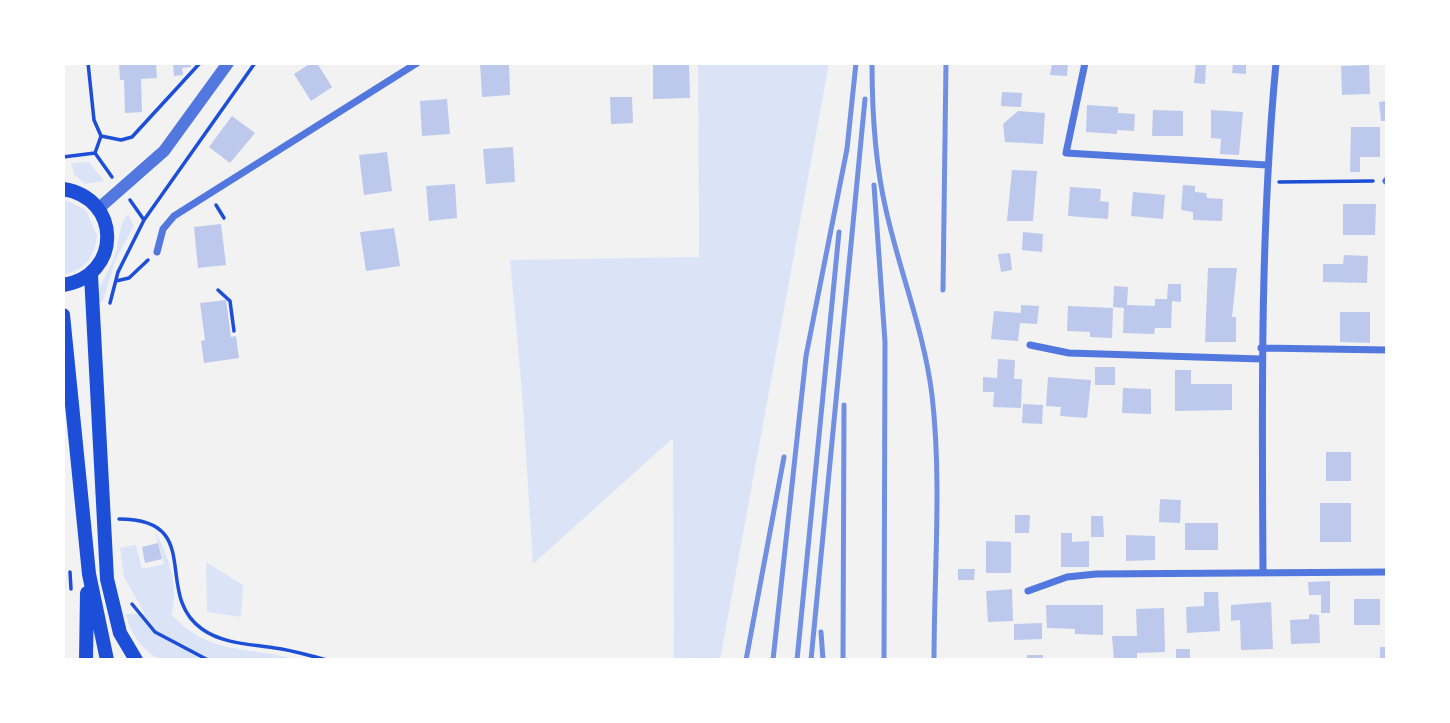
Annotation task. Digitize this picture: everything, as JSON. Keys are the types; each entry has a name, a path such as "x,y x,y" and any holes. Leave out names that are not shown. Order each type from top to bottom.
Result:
{"main road":[{"path":"63,189 84,195 98,209 106,223 107,247 91,275 107,579 120,633 136,660"},
{"path":"63,285 91,275"},
{"path":"63,315 77,432 89,574 86,660"},
{"path":"63,396 77,432"},
{"path":"89,574 107,660"}],"street":[{"path":"98,209 164,151 228,63"},
{"path":"157,252 163,229 174,216 417,63"},
{"path":"1085,63 1066,153 1267,165"},
{"path":"1263,573 1261,348 1266,182 1276,63"},
{"path":"1030,345 1069,353 1261,359"},
{"path":"1261,348 1387,350"},
{"path":"1028,591 1067,577 1387,572"}],"path":[{"path":"63,156 95,153 100,136 94,120 88,63"},
{"path":"100,136 121,141 132,137 200,63"},
{"path":"145,220 255,63"},
{"path":"1266,182 1386,180"},
{"path":"116,281 128,278 157,252"},
{"path":"218,290 230,301 234,331"},
{"path":"114,508 116,530"},
{"path":"115,519 151,522 163,531 172,546 179,593 186,612 204,631 229,641 327,660"},
{"path":"70,571 71,596"},
{"path":"129,598 155,632 208,660"}],"shaded area":[{"path":"698,63 829,63 720,660 674,660 673,438 533,564 510,260 699,257"},
{"path":"89,162 104,181 85,184 74,174 71,163"},
{"path":"63,199 86,210 97,235 88,261 77,270 63,275"},
{"path":"128,214 134,226 115,261 103,301 96,304 99,290 114,258 123,222"},
{"path":"155,532 171,572 174,594 171,614 185,627 200,637 230,648 299,660 162,660 143,647 134,635 126,614 145,614 124,577 120,548 136,545 142,569 164,564"},
{"path":"206,562 243,585 241,617 207,612"}],"building":[{"path":"119,63 156,63 157,78 141,79 142,112 125,113 124,80 120,80"},
{"path":"173,63 190,63 191,67 182,68 183,75 174,76"},
{"path":"311,63 317,63 332,87 311,101 294,74"},
{"path":"480,63 509,63 510,95 482,97"},
{"path":"653,63 689,63 690,98 653,99"},
{"path":"1052,63 1068,63 1067,76 1050,75"},
{"path":"1196,63 1206,63 1205,84 1194,83"},
{"path":"1233,63 1246,63 1246,74 1232,73"},
{"path":"1369,65 1370,94 1342,95 1341,66"},
{"path":"1002,92 1022,93 1021,107 1001,106"},
{"path":"610,97 632,97 633,123 611,124"},
{"path":"447,99 450,134 422,136 420,101"},
{"path":"1387,101 1387,121 1381,121 1379,102"},
{"path":"1087,105 1118,107 1118,113 1135,114 1134,131 1117,130 1117,134 1086,132"},
{"path":"1153,110 1183,111 1183,136 1152,136"},
{"path":"1211,110 1243,112 1239,155 1220,154 1221,139 1211,138"},
{"path":"1018,111 1045,113 1043,144 1005,142 1003,124"},
{"path":"232,116 255,133 230,163 209,147"},
{"path":"1351,127 1380,127 1380,157 1360,157 1360,172 1350,172"},
{"path":"513,147 515,182 486,184 483,149"},
{"path":"387,152 392,191 364,195 359,155"},
{"path":"1012,170 1037,171 1033,221 1007,221"},
{"path":"455,184 457,218 429,221 426,186"},
{"path":"1183,185 1195,186 1195,192 1206,193 1207,198 1223,199 1222,221 1193,220 1193,212 1181,210"},
{"path":"1070,187 1101,189 1100,201 1109,202 1108,219 1068,216"},
{"path":"1133,192 1165,195 1163,219 1131,216"},
{"path":"1343,204 1376,204 1375,235 1343,235"},
{"path":"221,224 226,265 198,268 194,227"},
{"path":"394,228 400,266 366,271 360,232"},
{"path":"1023,232 1043,234 1042,252 1022,250"},
{"path":"1010,253 1012,270 1001,272 998,254"},
{"path":"1344,255 1368,256 1367,283 1323,282 1323,264 1343,264"},
{"path":"1208,268 1237,268 1232,317 1236,317 1236,342 1205,342"},
{"path":"1168,284 1181,284 1181,302 1172,301 1171,328 1155,328 1154,334 1123,333 1124,308 1113,307 1114,286 1128,287 1127,305 1155,306 1155,299 1167,299"},
{"path":"226,300 231,337 236,336 239,358 204,363 201,341 205,340 200,303"},
{"path":"1021,305 1039,306 1037,324 1020,323 1018,341 991,339 994,311 1021,313"},
{"path":"1068,306 1113,308 1112,338 1090,337 1090,332 1067,331"},
{"path":"1340,312 1370,312 1370,343 1340,342"},
{"path":"998,359 1015,360 1014,379 1022,379 1021,408 993,407 994,392 983,392 983,377 997,378"},
{"path":"1095,367 1115,367 1115,385 1095,385"},
{"path":"1175,370 1191,370 1191,384 1232,384 1232,410 1175,411"},
{"path":"1048,377 1091,380 1087,418 1060,416 1061,407 1046,406"},
{"path":"1123,388 1151,389 1151,414 1122,413"},
{"path":"1023,404 1043,405 1042,424 1022,423"},
{"path":"1326,452 1351,452 1351,481 1326,481"},
{"path":"1160,499 1181,500 1180,523 1159,522"},
{"path":"1320,503 1351,503 1351,542 1320,542"},
{"path":"1015,515 1030,515 1029,533 1015,533"},
{"path":"1091,516 1103,516 1104,537 1091,537"},
{"path":"1185,523 1218,523 1218,550 1185,550"},
{"path":"1061,533 1072,533 1072,542 1089,541 1089,567 1061,567"},
{"path":"1126,535 1155,536 1155,560 1126,561"},
{"path":"986,541 1011,542 1011,573 986,573"},
{"path":"158,543 162,559 145,563 142,547"},
{"path":"958,569 975,569 974,580 958,580"},
{"path":"1330,581 1330,613 1321,613 1321,595 1309,595 1308,582"},
{"path":"1012,589 1013,621 988,622 986,591"},
{"path":"1204,592 1218,592 1220,631 1187,633 1186,607 1204,606"},
{"path":"1354,599 1380,599 1380,625 1354,625"},
{"path":"1271,602 1273,649 1241,650 1240,620 1231,621 1231,605"},
{"path":"1046,605 1103,605 1103,635 1075,634 1075,629 1047,628"},
{"path":"1164,608 1165,652 1137,653 1137,660 1114,660 1112,636 1137,636 1136,609"},
{"path":"1309,614 1319,615 1320,643 1291,644 1290,620 1309,619"},
{"path":"1042,623 1042,639 1014,640 1014,624"},
{"path":"1380,647 1387,647 1387,660 1376,660 1380,657"},
{"path":"1176,649 1190,649 1190,660 1176,660"},
{"path":"1027,655 1043,655 1043,660 1027,660"}],"railway":[{"path":"773,660 806,356 847,149 856,63"},
{"path":"872,63 875,137 882,192 918,325 932,395 937,461 934,660"},
{"path":"943,290 946,63"},
{"path":"811,660 865,99"},
{"path":"874,185 885,342 884,660"},
{"path":"797,660 839,232"},
{"path":"843,660 844,405"},
{"path":"746,660 784,457"},
{"path":"821,632 823,660"}]}
